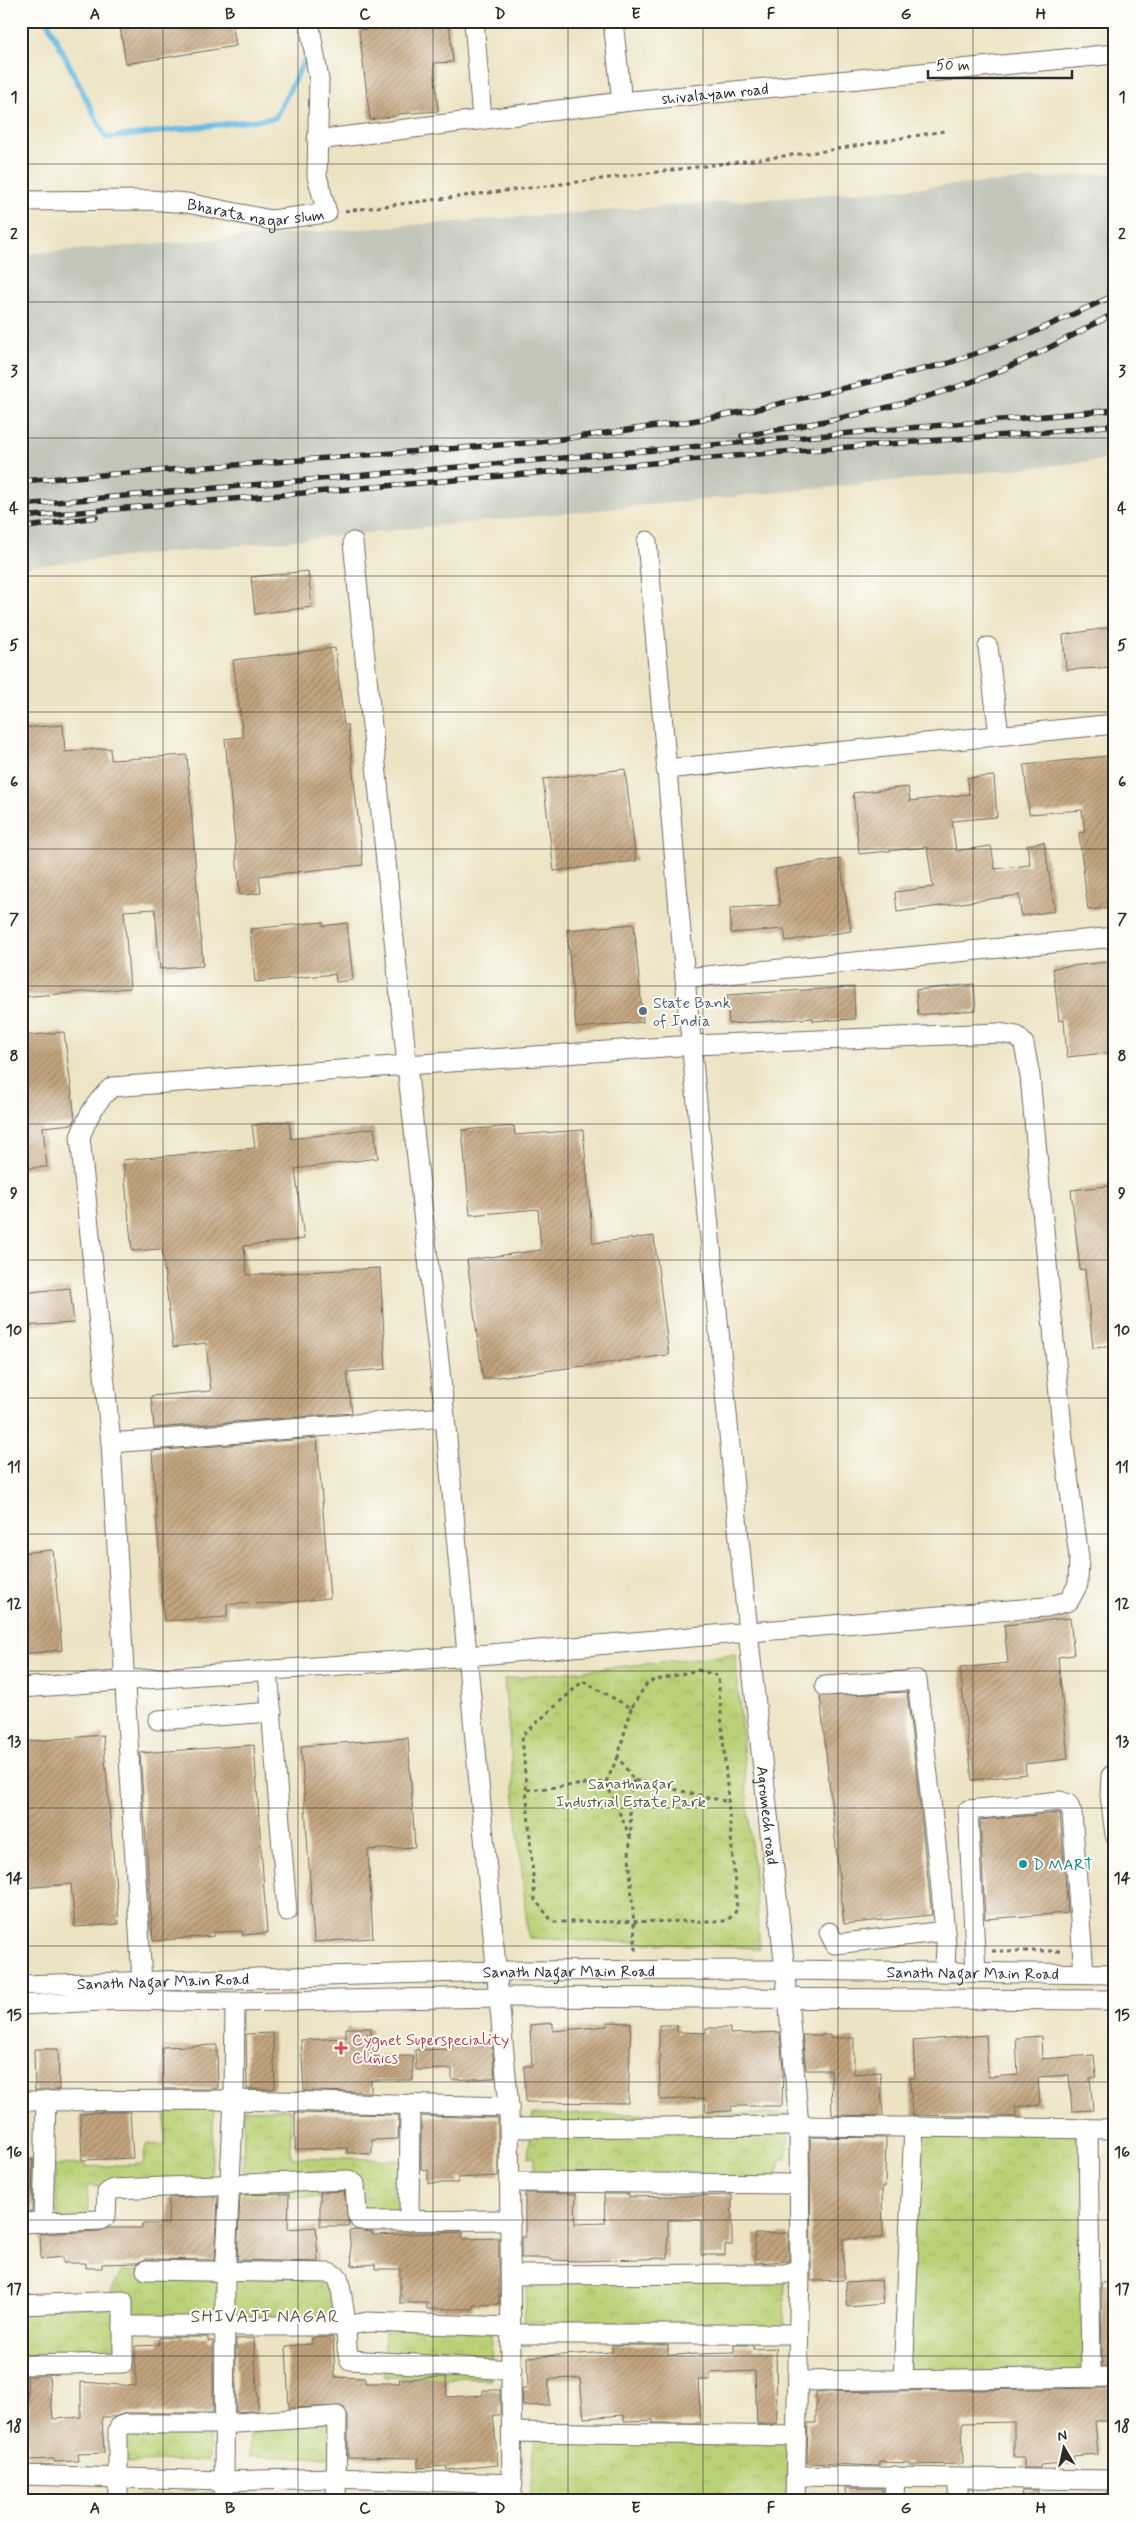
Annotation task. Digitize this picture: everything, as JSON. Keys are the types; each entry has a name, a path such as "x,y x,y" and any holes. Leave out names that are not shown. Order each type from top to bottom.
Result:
{"street":[{"name":"Bharata nagar slum","path":"21,202 150,200 187,203 271,220 327,213 317,176 318,80 309,21"},
{"path":"474,21 482,118"},
{"path":"613,21 622,102"},
{"name":"shivalayam road","path":"317,140 622,102 1115,54"},
{"name":"Agromech road","path":"647,541 685,978 693,1045 748,1632 788,1997 798,2126 800,2270 794,2500"},
{"path":"21,2475 224,2480 334,2478 512,2492 509,2107 445,1417 352,542"},
{"path":"988,646 999,735"},
{"path":"666,769 1115,724"},
{"path":"685,978 1115,937"},
{"path":"21,1688 125,1680 467,1656 1046,1607 1069,1601 1078,1584 1079,1557 1063,1439 1030,1076 1024,1044 1017,1036 999,1033 693,1045 112,1087 99,1098 89,1115 80,1137 111,1442 125,1680 142,1982"},
{"path":"111,1442 445,1417"},
{"path":"268,1670 287,1911"},
{"path":"825,1686 917,1680 945,1931 945,1972"},
{"path":"158,1720 272,1712"},
{"path":"1115,1773 1111,1776 1110,1795 1115,1835"},
{"path":"976,1972 968,1810 1060,1801 1068,1804 1072,1813 1084,1973"},
{"path":"829,1932 835,1944 945,1931"},
{"name":"Sanath Nagar Main Road","path":"21,1985 497,1971 785,1970 1115,1974"},
{"name":"Sanath Nagar Main Road","path":"21,2005 120,2000 235,2002 500,1998 788,1997 1115,2000"},
{"path":"224,2500 224,2326 234,2100 235,2002"},
{"path":"43,2223 46,2100"},
{"path":"21,2101 234,2100 509,2107"},
{"path":"409,2221 410,2105"},
{"path":"903,2380 914,2126"},
{"path":"509,2128 914,2126 1115,2129"},
{"path":"1088,2129 1091,2377"},
{"path":"21,2223 100,2220 106,2216 107,2193 113,2189 349,2180 355,2184 357,2214 360,2220 366,2222 511,2220"},
{"path":"511,2182 798,2184"},
{"path":"146,2270 329,2273 338,2277 346,2326 347,2354 350,2360 512,2370"},
{"path":"511,2276 785,2274 800,2270"},
{"path":"21,2305 123,2302 123,2363 21,2365"},
{"path":"123,2326 346,2326 367,2322 511,2331 799,2334"},
{"path":"798,2381 1115,2377"},
{"path":"118,2500 118,2432 120,2426 126,2424 223,2424 337,2416 334,2478 336,2500"},
{"path":"512,2432 797,2436"},
{"path":"796,2476 1115,2480"},
{"path":"894,2476 894,2500"},
{"path":"958,2478 958,2500"}],"path":[{"path":"327,213 824,152 944,132"},
{"path":"630,1838 606,1782 618,1757 631,1708 648,1682 698,1670 718,1676 737,1910 727,1921 553,1922 535,1900 522,1736 583,1681 631,1708"},
{"path":"618,1757 634,1780 729,1802"},
{"path":"634,1780 628,1798 637,1971"},
{"path":"527,1790 606,1782"},
{"path":"974,1951 1082,1951"}],"shaded area":[{"path":"1115,173 1115,459 21,567 21,254"},
{"path":"811,2488 839,2491 839,2500 811,2500"}],"green space":[{"name":"Sanathnagar Industrial Estate Park","path":"735,1654 760,1948 528,1938 504,1679"},
{"path":"166,2105 214,2105 211,2184 87,2186 89,2219 58,2227 54,2165 86,2164 85,2167 143,2164 146,2144 165,2145"},
{"path":"290,2109 291,2158 406,2161 407,2218 362,2216 358,2197 243,2198 244,2110"},
{"path":"533,2114 789,2114 787,2159 780,2159 777,2181 535,2181 534,2157 528,2157"},
{"path":"919,2132 1082,2134 1087,2371 907,2374"},
{"path":"122,2271 221,2274 222,2322 126,2323 108,2297"},
{"path":"229,2277 330,2278 341,2323 228,2323"},
{"path":"528,2279 785,2279 784,2337 543,2336 543,2322 524,2322"},
{"path":"121,2305 114,2361 21,2361 21,2309"},
{"path":"385,2328 492,2329 491,2379 385,2377"},
{"path":"337,2420 336,2457 249,2457 250,2424"},
{"path":"209,2425 209,2461 121,2462 123,2429"},
{"path":"534,2439 790,2439 787,2500 530,2500"},
{"path":"212,2493 212,2500 125,2500 126,2497"}],"building":[{"path":"119,21 232,21 236,46 126,64"},
{"path":"396,21 449,21 453,62 434,63 438,111 397,114 397,116 370,120 359,30 396,25"},
{"path":"308,571 312,607 255,614 251,577"},
{"path":"1112,627 1115,643 1115,667 1066,670 1063,635"},
{"path":"335,648 344,725 348,725 363,865 259,876 261,893 240,895 225,739 243,737 233,660"},
{"path":"63,725 65,752 110,748 111,760 187,755 203,966 160,969 155,909 124,911 130,988 21,997 21,728"},
{"path":"1108,756 1115,810 1115,907 1088,910 1079,833 1085,832 1082,810 1029,814 1024,765"},
{"path":"625,769 636,861 554,871 543,779"},
{"path":"994,776 997,817 952,821 956,851 991,846 995,869 1030,865 1027,845 1044,842 1055,911 1021,916 1019,895 897,912 895,892 933,887 927,847 859,854 853,793 908,787 910,801 969,794 967,778"},
{"path":"840,859 851,931 786,941 784,929 731,933 730,908 780,905 775,869"},
{"path":"323,922 323,926 347,923 353,980 336,982 335,974 255,982 250,929"},
{"path":"634,924 643,1022 576,1028 567,930"},
{"path":"1115,961 1115,1052 1067,1057 1064,1020 1059,1021 1053,968"},
{"path":"974,984 976,1010 918,1015 916,990"},
{"path":"854,987 855,1019 813,1021 813,1018 729,1024 727,995"},
{"path":"64,1032 75,1119 73,1124 43,1127 47,1167 21,1169 21,1036"},
{"path":"289,1121 291,1139 374,1128 378,1158 295,1169 304,1239 244,1246 247,1275 380,1268 386,1369 347,1372 352,1413 154,1428 151,1396 211,1391 206,1343 173,1347 162,1249 132,1251 123,1160 255,1148 252,1125"},
{"path":"514,1126 515,1135 583,1130 593,1243 654,1236 669,1355 483,1379 467,1260 541,1250 538,1209 470,1215 462,1130"},
{"path":"1115,1185 1115,1346 1093,1348 1085,1269 1080,1270 1071,1190"},
{"path":"70,1288 74,1323 21,1326 21,1293"},
{"path":"317,1438 330,1598 283,1603 227,1604 227,1617 164,1621 152,1451"},
{"path":"53,1550 62,1650 21,1654 21,1553"},
{"path":"1070,1618 1074,1655 1058,1657 1068,1759 1025,1764 1026,1774 972,1780 960,1668 1008,1663 1004,1625"},
{"path":"907,1692 932,1915 844,1924 820,1696"},
{"path":"103,1735 119,1924 75,1927 71,1884 21,1888 21,1742"},
{"path":"408,1738 415,1847 368,1850 373,1938 314,1942 301,1746"},
{"path":"254,1745 267,1933 242,1935 242,1931 214,1932 214,1936 153,1941 140,1753"},
{"name":"D MART","path":"1060,1813 1068,1913 985,1919 980,1820"},
{"path":"607,2022 631,2023 628,2103 526,2102 524,2066 532,2066 530,2025 553,2023 553,2031 607,2026"},
{"path":"659,2025 677,2025 677,2032 706,2033 706,2028 730,2028 730,2034 780,2032 783,2070 782,2106 731,2106 732,2111 706,2112 705,2098 660,2100"},
{"path":"346,2028 371,2028 371,2057 413,2056 413,2080 371,2080 371,2092 304,2091 301,2040 346,2038"},
{"path":"273,2033 275,2089 247,2089 246,2034"},
{"path":"802,2035 830,2035 830,2038 854,2038 854,2074 880,2072 883,2116 832,2115 831,2070 806,2070"},
{"path":"986,2035 988,2077 1018,2075 1016,2038 1041,2036 1042,2059 1094,2055 1096,2077 1090,2078 1093,2110 1072,2111 1069,2075 1038,2077 1040,2105 1015,2107 1016,2117 912,2115 910,2078 915,2078 913,2041"},
{"path":"452,2044 492,2046 495,2078 452,2080 452,2069 416,2070 415,2050 452,2049"},
{"path":"217,2045 218,2089 163,2089 162,2047"},
{"path":"34,2049 58,2049 59,2090 35,2090"},
{"path":"130,2112 133,2158 82,2160 80,2114"},
{"path":"295,2113 399,2115 398,2139 372,2140 372,2154 347,2153 347,2148 295,2149"},
{"path":"421,2116 498,2118 498,2176 458,2178 458,2183 428,2183 428,2170 421,2169"},
{"path":"810,2137 886,2138 885,2187 882,2187 883,2238 843,2239 844,2280 811,2281"},
{"path":"21,2159 33,2159 32,2211 21,2212"},
{"path":"344,2191 349,2226 320,2226 320,2192"},
{"path":"525,2193 576,2194 575,2224 605,2223 604,2194 629,2194 629,2197 732,2195 732,2245 725,2245 725,2255 701,2255 701,2220 668,2220 668,2258 580,2261 521,2258 521,2237 525,2237"},
{"path":"289,2194 288,2229 316,2227 318,2262 237,2260 240,2195"},
{"path":"218,2196 215,2260 146,2259 137,2263 102,2264 102,2268 86,2268 86,2263 63,2263 63,2257 41,2259 40,2234 100,2231 108,2228 142,2228 143,2224 168,2224 169,2198"},
{"path":"349,2231 372,2232 373,2235 463,2232 463,2239 499,2238 499,2304 473,2305 473,2309 427,2309 427,2303 400,2303 400,2269 375,2269 375,2264 352,2266"},
{"path":"788,2233 789,2261 755,2263 755,2234"},
{"path":"881,2280 883,2304 847,2307 846,2282"},
{"path":"1115,2282 1115,2366 1102,2366 1101,2283"},
{"path":"208,2337 208,2341 213,2341 213,2413 126,2413 114,2417 102,2417 104,2453 78,2454 79,2461 54,2462 54,2459 28,2460 25,2418 29,2418 27,2376 49,2376 53,2419 81,2417 81,2382 136,2386 135,2346 159,2345 159,2338"},
{"path":"333,2337 335,2377 365,2378 365,2383 400,2383 399,2379 446,2377 447,2397 483,2395 483,2390 500,2390 500,2415 493,2415 498,2465 447,2470 446,2466 418,2468 418,2458 348,2457 348,2416 343,2406 289,2408 286,2346 312,2344 312,2338"},
{"path":"254,2338 258,2410 236,2412 236,2339"},
{"path":"612,2345 668,2345 668,2355 734,2353 734,2345 753,2345 753,2349 776,2348 777,2424 757,2424 755,2371 710,2373 710,2380 698,2380 701,2423 653,2423 653,2420 624,2421 624,2415 584,2418 580,2378 549,2379 549,2405 523,2406 522,2389 528,2389 527,2357 612,2352"},
{"path":"1115,2388 1115,2421 1095,2421 1098,2454 1073,2456 1074,2462 1040,2465 1040,2468 1024,2468 1024,2458 1014,2458 1014,2422 962,2423 963,2464 911,2465 911,2463 880,2462 880,2466 807,2463 808,2423 816,2423 816,2392"},
{"path":"845,2488 882,2488 883,2500 846,2500"},
{"path":"1022,2490 1038,2490 1037,2500 1021,2500"}],"waterway":[{"path":"47,21 106,138 275,118 309,52"},
{"path":"317,37 325,21"}],"railway":[{"path":"21,481 540,442 686,422 753,410 949,363 1030,334 1115,295"},
{"path":"742,436 886,408 943,392 990,375 1026,359 1115,313"},
{"path":"21,505 1115,410"},
{"path":"21,517 1115,425"},
{"path":"21,528 96,517"}],"place":[{"name":"State Bank of India","path":"643,1011"},
{"name":"D MART","path":"1023,1864"},
{"name":"Cygnet Superspeciality Clinics","path":"341,2048"}],"district":[{"name":"SHIVAJI NAGAR","path":"265,2316"}]}
